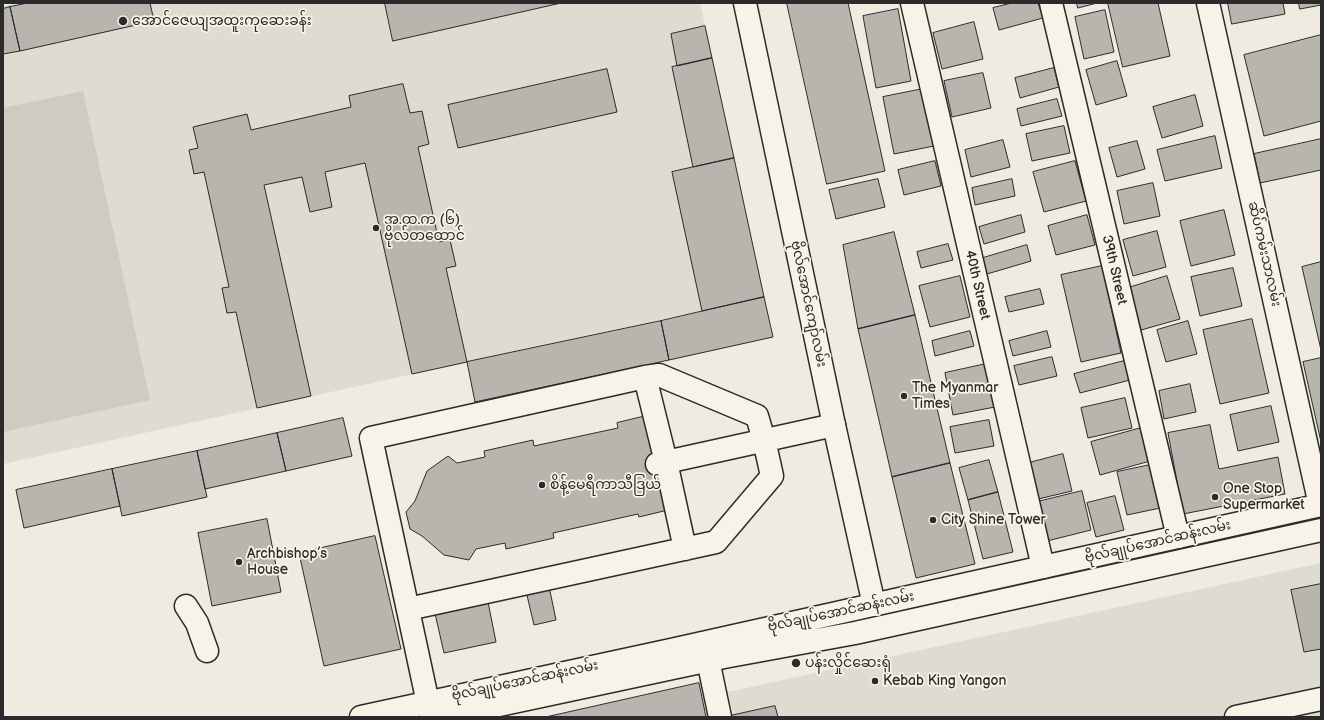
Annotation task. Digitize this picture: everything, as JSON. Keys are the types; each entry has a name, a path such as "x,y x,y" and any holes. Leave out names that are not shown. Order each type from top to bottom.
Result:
{"main road":[{"name":"ဗိုလ်အောင်ကျော်လမ်း","path":"745,3 834,425 874,605"},
{"name":"40th Street","path":"912,3 1043,567"},
{"name":"39th Street","path":"1051,3 1178,537"},
{"name":"ဆိပ်ကမ်းသာလမ်း","path":"1208,3 1321,505"},
{"path":"408,609 685,550 716,542 772,476 757,416 659,375 370,438 429,710"},
{"path":"645,377 662,463 685,550"},
{"path":"662,463 834,425"},
{"name":"ဗိုလ်ချုပ်အောင်ဆန်းလမ်း","path":"443,717 717,652 850,610 1321,505"},
{"name":"ဗိုလ်ချုပ်အောင်ဆန်းလမ်း","path":"361,717 429,710 717,652 855,633 1321,530"},
{"path":"186,606 197,623 207,651"},
{"path":"850,610 855,633"},
{"path":"717,652 720,717"},
{"path":"1236,717 1321,699"}],"shaded area":[{"name":"အ.ထ.က (၆) ဗိုလ်တထောင်","path":"18,3 700,3 764,297 3,464 3,6"},
{"path":"83,91 150,400 3,432 3,108"},
{"path":"1321,563 1321,717 734,717 728,692"}],"building":[{"path":"28,3 150,3 154,21 20,51 10,7"},
{"path":"385,3 561,3 393,41"},
{"path":"787,3 848,3 885,171 827,184"},
{"path":"1012,3 1038,3 1043,18 999,30 993,8"},
{"path":"1077,3 1097,3 1078,8"},
{"path":"1108,3 1158,3 1170,56 1123,67"},
{"path":"1228,3 1283,3 1285,14 1232,24"},
{"path":"1299,3 1321,3 1321,5 1300,9"},
{"path":"10,7 20,51 3,54 3,9"},
{"path":"898,9 911,81 876,88 863,16"},
{"path":"1105,10 1114,52 1084,59 1075,17"},
{"path":"974,22 983,59 942,69 933,33"},
{"path":"705,26 712,58 677,66 671,34"},
{"path":"1321,35 1321,121 1264,136 1244,55"},
{"path":"712,58 734,158 693,167 672,67"},
{"path":"1117,61 1127,96 1096,105 1086,70"},
{"path":"1054,68 1059,87 1020,98 1015,78"},
{"path":"607,69 617,112 458,148 448,105"},
{"path":"983,73 991,108 952,117 944,81"},
{"path":"403,84 410,113 422,111 429,144 418,147 439,242 450,240 456,266 446,268 467,362 412,374 365,163 325,172 332,207 310,212 302,177 264,185 311,396 257,408 236,312 227,313 222,288 229,287 204,172 194,174 189,150 198,148 193,127 247,114 251,130 351,107 349,96"},
{"path":"923,89 934,146 894,154 883,97"},
{"path":"1195,95 1203,126 1162,138 1153,107"},
{"path":"1057,99 1062,116 1021,126 1017,109"},
{"path":"1064,126 1070,153 1032,161 1026,134"},
{"path":"1215,136 1222,168 1165,181 1157,150"},
{"path":"1321,139 1321,170 1260,183 1254,154"},
{"path":"1003,140 1010,167 971,177 965,150"},
{"path":"1137,141 1145,169 1117,177 1109,148"},
{"path":"734,158 764,297 702,311 672,172"},
{"path":"935,161 941,186 904,195 898,170"},
{"path":"1075,161 1086,201 1044,212 1033,172"},
{"path":"878,179 885,207 836,219 829,190"},
{"path":"1012,179 1015,196 975,205 972,188"},
{"path":"1153,183 1160,216 1124,224 1117,191"},
{"path":"1224,210 1235,255 1191,266 1180,221"},
{"path":"1021,215 1025,232 984,244 979,227"},
{"path":"1087,215 1095,245 1056,255 1048,226"},
{"path":"1157,231 1166,267 1133,276 1123,240"},
{"path":"894,232 915,315 858,329 843,245"},
{"path":"948,244 953,260 921,268 917,252"},
{"path":"1027,245 1031,261 987,274 983,258"},
{"path":"1321,262 1321,350 1302,267"},
{"path":"1102,266 1121,353 1081,362 1061,275"},
{"path":"1233,268 1242,306 1200,316 1191,277"},
{"path":"960,276 970,317 930,327 919,286"},
{"path":"1167,276 1180,319 1141,330 1128,288"},
{"path":"1040,289 1044,304 1009,312 1005,297"},
{"path":"764,297 773,337 669,360 661,321"},
{"name":"The Myanmar Times","path":"915,315 950,463 892,477 858,329"},
{"path":"1252,319 1269,393 1220,404 1203,330"},
{"path":"661,321 669,360 475,402 467,362"},
{"path":"1188,321 1197,354 1166,362 1157,330"},
{"path":"970,331 974,346 935,356 932,341"},
{"path":"1047,331 1051,347 1013,356 1009,341"},
{"path":"1052,357 1057,376 1019,385 1014,366"},
{"path":"1321,358 1321,442 1303,362"},
{"path":"1124,361 1130,380 1080,393 1074,374"},
{"path":"986,364 995,407 953,415 945,373"},
{"path":"1190,384 1196,412 1164,419 1159,391"},
{"path":"1125,398 1132,428 1088,438 1081,408"},
{"path":"1271,406 1279,442 1238,451 1230,415"},
{"name":"စိန့်မေရီကာသီဒြယ်","path":"646,416 668,510 639,517 638,514 553,533 554,538 506,549 505,543 476,549 469,560 444,555 422,536 410,529 406,512 415,501 427,471 448,456 457,463 485,457 484,451 533,440 534,446 618,428 617,423"},
{"path":"343,418 352,456 286,471 277,433"},
{"path":"989,420 994,446 955,453 950,427"},
{"path":"1210,425 1219,469 1278,457 1285,494 1183,514 1168,433"},
{"path":"1141,428 1150,461 1100,475 1091,442"},
{"path":"277,433 286,471 205,489 197,451"},
{"path":"197,451 207,497 122,516 112,469"},
{"path":"1063,454 1072,491 1034,500 1025,464"},
{"path":"989,460 998,492 968,500 959,468"},
{"name":"City Shine Tower","path":"950,463 975,564 916,578 892,477"},
{"path":"1155,464 1165,507 1127,515 1117,472"},
{"path":"112,469 120,506 24,528 16,490"},
{"path":"1082,491 1091,530 1043,542 1033,503"},
{"path":"998,492 1013,552 983,559 968,500"},
{"path":"1115,496 1124,530 1096,537 1087,503"},
{"name":"Archbishop’s House","path":"267,519 281,592 212,606 198,533"},
{"path":"375,536 401,649 324,666 299,553"},
{"path":"1321,584 1321,649 1304,652 1291,590"},
{"path":"549,586 556,620 534,625 526,591"},
{"path":"487,597 496,642 444,653 434,609"},
{"path":"699,683 706,717 546,717"},
{"path":"775,706 778,717 724,717"}],"place":[{"name":"အောင်ဇေယျအထူးကုဆေးခန်း","path":"123,21"},
{"name":"အ.ထ.က (၆) ဗိုလ်တထောင်","path":"376,228"},
{"name":"The Myanmar Times","path":"904,396"},
{"name":"စိန့်မေရီကာသီဒြယ်","path":"542,485"},
{"name":"One Stop Supermarket","path":"1215,497"},
{"name":"City Shine Tower","path":"933,520"},
{"name":"Archbishop’s House","path":"239,562"},
{"name":"ပန်းလှိုင်ဆေးရုံ","path":"796,663"},
{"name":"Kebab King Yangon","path":"875,681"}]}
